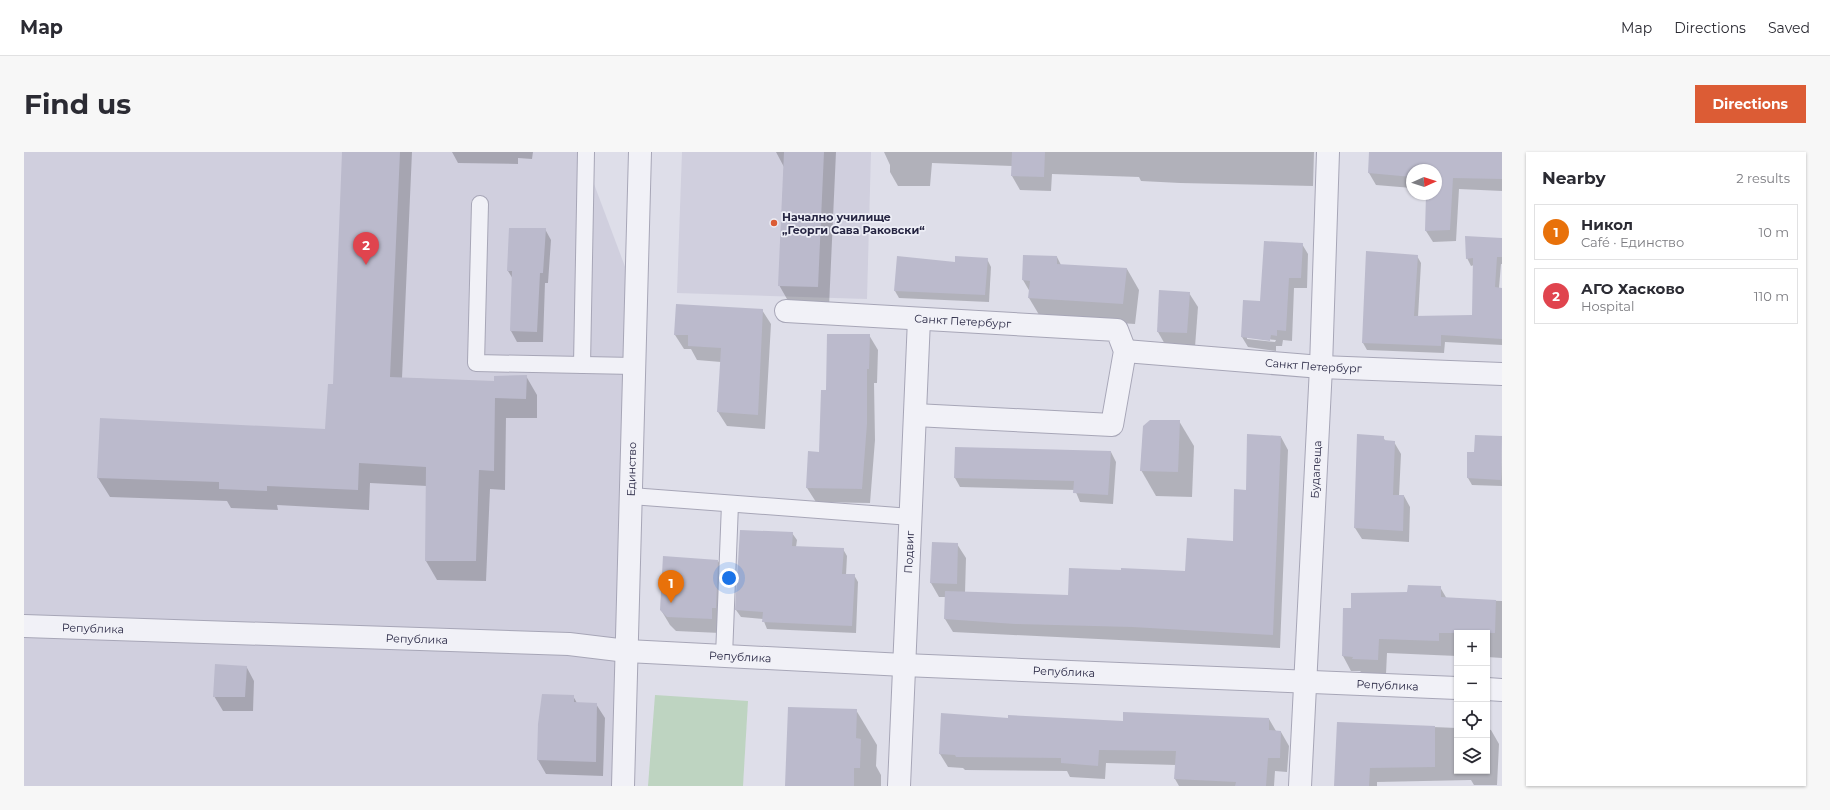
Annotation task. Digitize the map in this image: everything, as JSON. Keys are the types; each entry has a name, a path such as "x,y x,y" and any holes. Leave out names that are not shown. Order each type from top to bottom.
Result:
{"street":[{"name":"Единство","path":"623,786 640,152"},
{"name":"Будапеща","path":"1300,786 1304,681 1321,366 1328,152"},
{"name":"Санкт Петербург","path":"786,311 1117,330 1124,351 1112,425 915,415"},
{"name":"Подвиг","path":"899,786 919,319"},
{"name":"Санкт Петербург","path":"1124,351 1321,366 1502,374"},
{"name":"Република","path":"24,626 569,644 627,650 904,665 1454,688"},
{"path":"1490,689 1502,690"}],"lane":[{"path":"582,365 586,152"},
{"path":"480,204 476,363 634,366"},
{"path":"631,496 911,517"},
{"path":"724,656 730,504"}],"shaded area":[{"path":"24,152 582,152 636,296 627,650 611,786 24,786"},
{"name":"Начално училище „Георги Сава Раковски“","path":"682,152 871,152 867,299 677,293"}],"green space":[{"path":"655,695 748,701 743,786 648,786"}],"building":[{"path":"342,152 400,152 390,377 494,381 494,376 527,375 526,399 495,398 494,471 479,470 476,561 425,561 426,467 359,463 358,490 267,486 267,491 219,489 219,482 97,478 100,418 325,429 328,384 333,384"},
{"path":"784,152 824,152 818,287 778,286"},
{"path":"1012,152 1045,152 1044,177 1011,176"},
{"path":"1369,152 1502,152 1502,179 1453,178 1450,230 1425,231 1426,200 1442,200 1442,164 1406,164 1406,176 1368,173"},
{"path":"509,228 546,228 543,273 540,273 537,332 510,331 512,271 507,271"},
{"path":"1465,236 1502,238 1502,257 1497,257 1495,287 1502,288 1502,339 1441,335 1441,346 1362,343 1366,251 1418,255 1414,316 1472,315 1473,258 1466,259"},
{"path":"1264,241 1303,243 1301,278 1289,278 1286,331 1277,330 1277,336 1271,335 1270,341 1241,337 1243,300 1260,301"},
{"path":"1023,255 1057,256 1057,264 1127,268 1123,304 1028,298 1030,281 1022,280"},
{"path":"897,256 955,262 955,256 988,258 985,295 894,291"},
{"path":"1159,290 1190,292 1187,333 1157,332"},
{"path":"676,304 763,309 758,415 717,412 721,348 688,346 688,335 674,335"},
{"path":"827,334 870,334 869,369 867,369 867,424 862,489 806,488 808,451 819,452 821,390 826,390"},
{"path":"1150,420 1180,420 1178,472 1140,471 1143,426"},
{"path":"1247,434 1281,436 1273,635 1132,627 1015,624 944,619 945,591 1068,595 1069,568 1121,570 1121,568 1185,571 1187,538 1233,541 1234,489 1246,490"},
{"path":"1357,434 1384,436 1384,440 1395,441 1393,495 1404,495 1403,531 1354,528"},
{"path":"1475,435 1502,436 1501,480 1467,478 1467,452 1474,452"},
{"path":"955,447 1111,451 1108,495 1073,493 1074,481 954,478"},
{"path":"740,530 793,532 792,546 844,548 842,574 855,574 852,626 762,622 763,612 735,610"},
{"path":"932,542 958,543 957,584 930,583"},
{"path":"663,556 718,560 716,608 712,608 712,619 667,617 660,610"},
{"path":"1408,585 1441,586 1441,597 1496,600 1495,633 1490,633 1490,630 1454,630 1454,633 1439,633 1439,641 1379,639 1378,660 1352,659 1353,657 1342,656 1343,608 1351,608 1351,593 1407,592"},
{"path":"215,664 247,666 245,697 213,697"},
{"path":"542,694 574,695 574,702 597,703 596,762 537,760 538,724"},
{"path":"788,707 857,709 856,738 861,739 860,768 854,768 854,786 785,786"},
{"path":"1123,712 1269,718 1269,730 1281,731 1280,758 1268,758 1266,786 1235,786 1236,782 1174,779 1176,751 1099,750 1098,766 1061,763 1061,758 956,757 955,755 939,754 941,713 1008,718 1008,715 1123,721"},
{"path":"1337,722 1435,726 1435,767 1370,768 1369,786 1334,786"}],"place":[{"name":"Начално училище „Георги Сава Раковски“","path":"774,223"},
{"name":"АГО Хасково","path":"366,265"},
{"name":"Никол","path":"671,603"}]}
